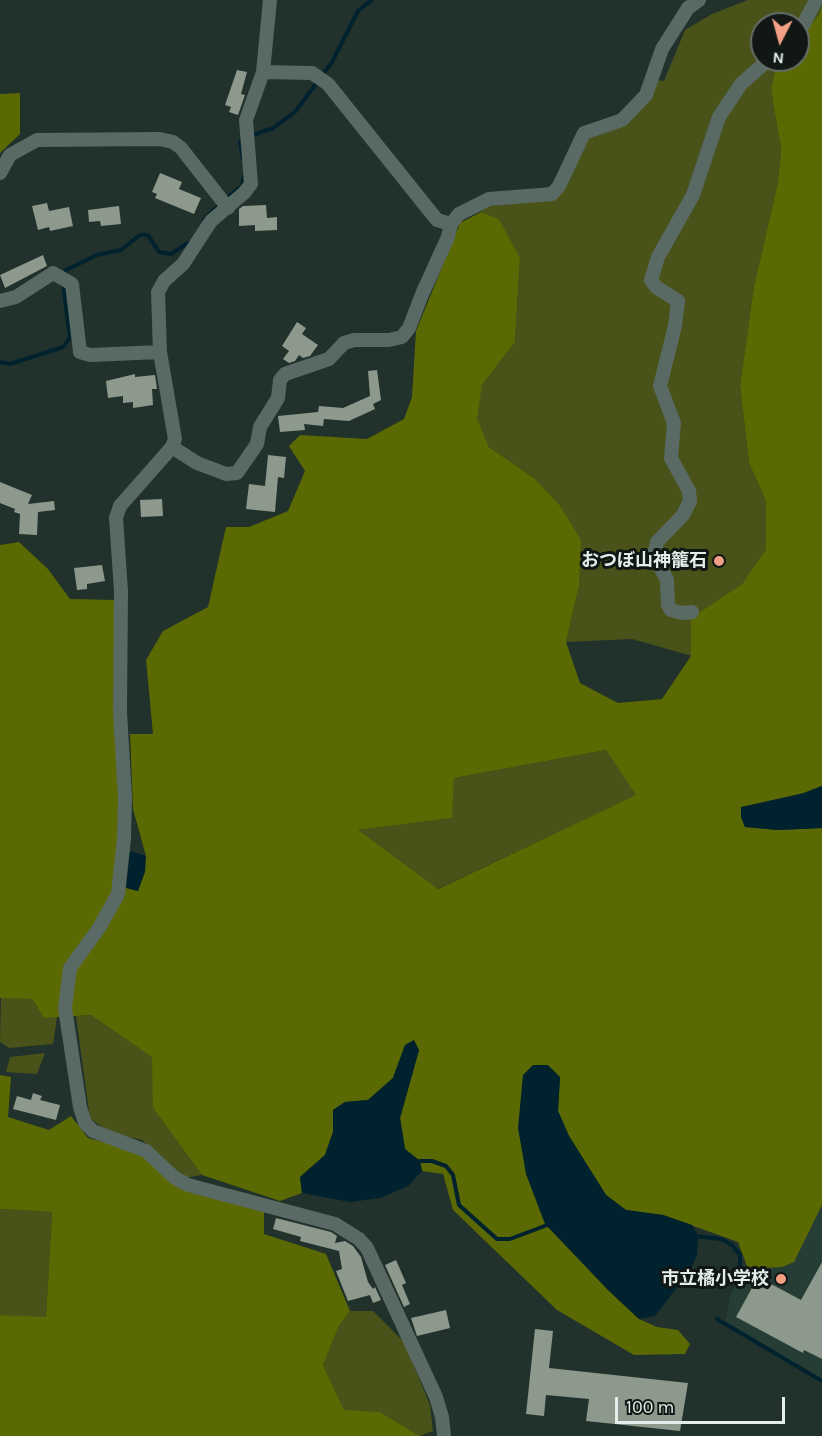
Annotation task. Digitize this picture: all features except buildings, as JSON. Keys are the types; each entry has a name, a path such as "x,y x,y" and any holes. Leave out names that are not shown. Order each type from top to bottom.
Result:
{"street":[{"path":"270,0 263,72 245,128 251,184 244,194 223,203 183,264 164,281 158,292 160,352 175,431 172,447 120,506 116,518 121,591 120,712 124,838 115,901 99,928 75,958 66,988 65,1008 80,1107 84,1123 93,1131 137,1146 175,1178 188,1185 335,1224 359,1239 370,1255 436,1397 442,1417 444,1436"},
{"path":"172,447 226,474 237,473 257,444 260,427 278,398 280,380 285,374 329,358 344,343 354,340 389,340 402,337 448,237 451,224 459,214 489,199 552,194 559,186 584,133 622,120 646,95 662,50 688,8 699,0"},
{"path":"263,72 312,74 328,84 437,220 451,224"},
{"path":"692,612 675,613 671,610 668,605 668,580 654,555 657,542 683,515 690,501 689,491 671,458 674,423 660,386 675,326 678,301 656,287 651,280 658,257 693,195 719,117 741,84 754,72"},
{"path":"0,173 10,155 37,140 160,139 173,142 181,148 223,203"},
{"path":"0,301 16,297 53,273 72,284 80,352 90,355 160,352"}],"shaded area":[{"name":"市立橘小学校","path":"822,1198 822,1379 725,1322 731,1292 750,1265"}],"green space":[{"path":"748,0 822,0 819,13 810,26 810,12 750,12 750,72 776,72 771,90 781,149 778,182 754,286 740,385 749,463 766,501 766,549 742,584 691,618 692,656 632,639 566,642 579,586 534,478 489,447 476,419 482,385 515,342 520,259 499,219 481,212 482,207 552,199 589,135 623,125 657,80 664,81 685,30 712,14"},
{"path":"822,4 822,786 741,817 745,827 778,830 822,828 822,1205 794,1262 782,1267 748,1269 738,1242 663,1215 626,1210 606,1195 569,1136 558,1111 560,1077 533,1065 607,1289 639,1319 657,1327 678,1330 690,1344 685,1354 634,1355 557,1310 453,1210 443,1174 422,1171 420,1161 405,1149 400,1118 419,1050 405,1045 393,1078 368,1100 345,1102 333,1110 333,1132 325,1155 300,1177 302,1193 280,1201 202,1175 153,1108 152,1057 91,1015 44,1018 32,999 0,998 0,545 19,542 48,569 70,599 116,600 121,799 115,884 138,891 146,856 133,809 130,734 153,734 146,660 163,631 208,607 226,527 249,527 288,511 305,471 289,446 300,435 367,439 404,419 412,397 416,331 460,223 481,212 499,219 520,258 515,342 482,385 477,419 489,447 534,478 560,506 581,540 579,586 566,642 580,683 618,703 662,699 691,656 691,618 742,584 766,549 766,501 749,463 740,385 754,286 778,182 781,149 771,90 775,72 810,72 810,25 819,14","holes":["606,750 636,795 438,889 358,830 452,818 454,778"]},
{"path":"20,93 20,134 0,153 0,94"},
{"path":"606,750 637,795 437,889 357,830 451,818 454,778"},
{"path":"1,997 32,999 44,1018 57,1017 53,1044 9,1048 0,1042"},
{"path":"91,1015 153,1057 153,1108 202,1175 184,1178 142,1140 109,1133 90,1118 76,1016"},
{"path":"45,1053 37,1074 6,1072 10,1057"},
{"path":"0,1075 11,1077 8,1117 49,1130 71,1116 88,1138 136,1150 180,1187 264,1211 264,1234 326,1254 350,1311 339,1326 323,1365 344,1410 380,1412 420,1436 0,1436 0,1315 46,1317 52,1212 0,1209"},
{"path":"0,1209 52,1212 46,1318 0,1315"},
{"path":"350,1311 373,1311 404,1342 430,1405 433,1431 420,1436 380,1412 344,1411 323,1365 339,1326"}],"water":[{"path":"822,786 822,828 778,830 745,827 741,817 741,807 804,793"},
{"path":"130,851 146,856 145,872 138,891 126,888"},
{"path":"414,1040 419,1050 400,1118 405,1149 420,1161 422,1171 408,1186 380,1198 350,1202 302,1193 300,1177 325,1155 333,1132 333,1110 345,1102 368,1100 393,1078 405,1045"},
{"path":"533,1065 548,1065 560,1077 558,1111 569,1136 606,1195 626,1210 663,1215 692,1225 698,1235 697,1255 691,1269 655,1316 639,1319 545,1224 526,1174 518,1128 523,1075"}],"waterway":[{"path":"250,136 273,128 295,112 332,62 358,11 372,0"},
{"path":"243,159 240,142 244,140"},
{"path":"226,199 242,186 245,173"},
{"path":"204,220 220,204"},
{"path":"65,275 66,270 97,255 121,250 140,235 148,235 159,252 171,254 188,243"},
{"path":"0,362 10,364 63,347 70,338 63,282"},
{"path":"420,1161 432,1161 446,1166 453,1175 459,1205 497,1239 510,1239 550,1224"},
{"path":"695,1236 721,1239 732,1245 740,1255 740,1265 736,1276"},
{"path":"717,1319 822,1381"}],"place":[{"name":"おつぼ山神籠石","path":"719,561"},
{"name":"市立橘小学校","path":"781,1279"}]}
